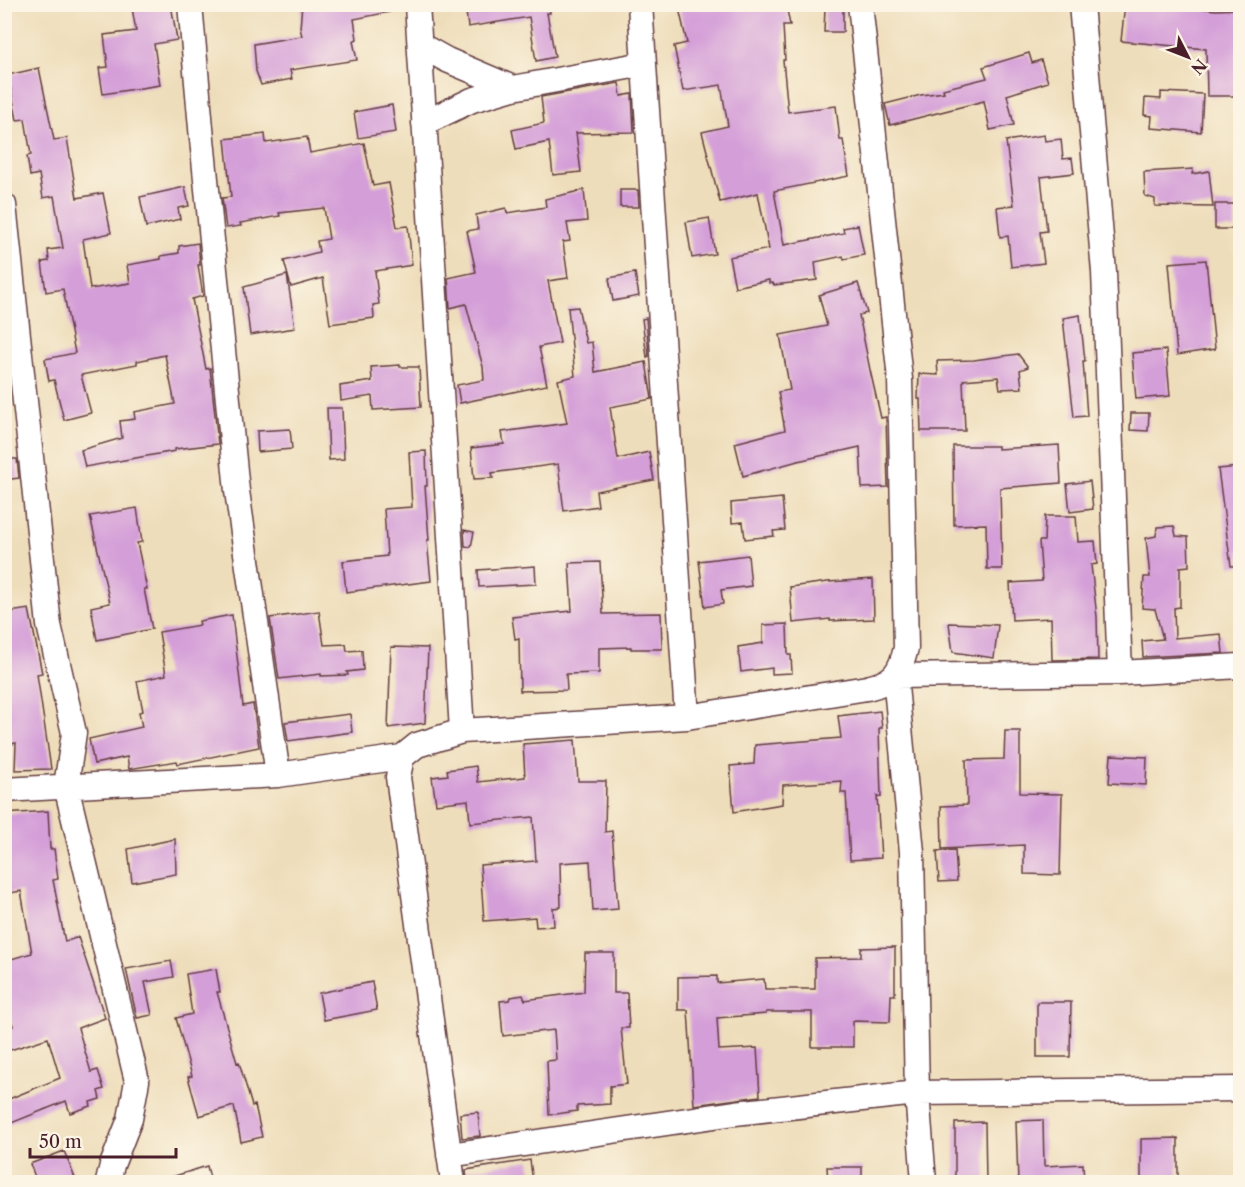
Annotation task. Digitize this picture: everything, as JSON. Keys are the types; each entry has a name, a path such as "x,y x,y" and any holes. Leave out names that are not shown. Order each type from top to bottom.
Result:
{"street":[{"path":"190,4 237,491 278,775"},
{"path":"417,4 462,731"},
{"path":"640,4 687,717"},
{"path":"4,789 278,775 402,757 417,745 462,731 687,717 867,688 881,685 895,676 906,648 900,379 860,4"},
{"path":"1081,4 1104,272 1120,673"},
{"path":"420,45 467,69 513,88"},
{"path":"424,123 472,100 513,88 644,64"},
{"path":"4,205 49,625 74,733 66,786 136,1081 130,1119 112,1165 108,1182"},
{"path":"895,676 1120,673 1240,666"},
{"path":"895,676 912,852 917,1093 924,1182"},
{"path":"402,757 398,777 453,1182"},
{"path":"448,1155 735,1113 917,1093 1240,1089"}],"building":[{"path":"150,4 171,4 177,40 154,44 160,85 103,94 99,68 108,67 104,35 136,31 132,8"},
{"path":"302,4 389,4 390,12 354,19 357,39 353,41 357,60 290,70 292,79 261,85 256,71 254,44 302,36 300,28"},
{"path":"465,4 549,4 550,13 547,13 555,57 536,61 529,17 468,27"},
{"path":"678,4 786,5 790,25 783,25 785,60 783,60 788,112 836,106 840,140 843,140 849,176 774,191 784,245 844,233 843,228 858,225 864,255 844,259 843,256 815,262 817,280 774,285 769,283 769,280 735,287 729,257 769,249 758,193 720,202 702,132 728,126 721,85 683,91 674,46 687,43"},
{"path":"1125,4 1155,4 1216,10 1240,9 1240,96 1207,96 1206,49 1121,41"},
{"path":"825,8 843,8 843,32 824,32"},
{"path":"1029,53 1032,63 1041,60 1048,82 1007,95 1014,125 990,130 984,101 890,125 885,104 944,92 943,89 987,78 983,67"},
{"path":"39,68 54,140 67,138 77,198 103,193 111,233 83,239 90,289 130,283 127,265 161,259 161,256 179,253 179,246 198,243 200,265 198,265 203,296 192,299 206,369 210,368 218,444 175,449 175,451 85,467 81,450 122,438 120,421 135,419 134,412 175,404 165,355 137,361 137,364 81,375 91,413 64,420 54,380 49,381 45,359 75,353 63,289 46,292 42,262 49,261 48,250 63,248 54,196 43,198 39,174 30,176 27,156 31,155 25,119 17,120 8,75"},
{"path":"619,83 621,96 632,94 634,132 576,133 581,172 553,175 549,142 516,149 512,130 544,123 541,97"},
{"path":"1161,92 1203,94 1201,132 1151,128 1152,116 1144,115 1145,98 1161,99"},
{"path":"392,105 396,132 358,138 354,112"},
{"path":"265,134 266,143 307,137 310,153 364,143 373,186 389,183 397,227 408,226 412,265 375,271 379,304 373,305 374,318 330,324 323,278 291,287 284,261 319,252 317,241 329,239 324,208 279,213 280,216 240,223 241,226 226,228 222,198 231,197 225,139"},
{"path":"1044,135 1045,141 1061,139 1063,159 1072,158 1074,173 1041,177 1047,231 1040,232 1044,263 1011,267 1008,236 1000,237 997,207 1014,205 1006,141"},
{"path":"1193,169 1192,174 1209,171 1213,207 1155,206 1155,199 1145,196 1144,172"},
{"path":"185,187 189,206 178,208 180,219 146,227 140,197"},
{"path":"584,190 587,221 567,223 570,241 563,242 568,278 548,281 560,343 539,347 547,385 460,403 457,385 484,380 483,367 466,304 450,308 448,278 476,272 467,231 478,229 476,215 506,208 507,213 546,207 545,199"},
{"path":"620,190 638,190 639,207 620,207"},
{"path":"1215,204 1235,204 1235,229 1215,229"},
{"path":"709,218 715,254 692,258 686,222"},
{"path":"1206,260 1215,349 1177,355 1169,263"},
{"path":"635,273 639,296 613,301 609,278"},
{"path":"287,275 295,328 250,335 244,287"},
{"path":"858,283 867,313 859,315 870,370 881,418 886,417 888,487 862,488 860,447 743,476 735,443 785,430 778,392 790,390 780,335 827,326 819,295"},
{"path":"578,307 586,343 592,342 595,372 646,362 652,399 610,407 618,459 649,452 654,480 596,491 598,506 564,511 558,464 492,473 493,478 474,479 471,448 504,444 502,432 567,423 558,380 575,376 568,308"},
{"path":"1080,315 1085,361 1083,361 1087,416 1074,417 1063,318"},
{"path":"646,318 649,356 647,357 642,319"},
{"path":"1166,350 1170,396 1136,399 1132,353"},
{"path":"1018,354 1028,367 1020,370 1022,388 1000,389 998,377 963,380 965,431 921,431 920,399 918,399 919,374 938,375 937,361 974,360"},
{"path":"400,365 400,367 419,367 421,407 373,410 372,396 341,401 340,386 372,381 371,367"},
{"path":"327,408 342,408 344,459 329,460"},
{"path":"1131,413 1149,413 1148,431 1130,430"},
{"path":"290,429 292,449 258,452 257,431"},
{"path":"1059,445 1061,483 1000,488 1002,569 987,569 986,524 954,525 953,446 998,446 998,449"},
{"path":"426,451 427,486 425,486 429,540 427,540 431,581 346,592 343,561 387,556 384,509 412,507 409,452"},
{"path":"4,459 17,459 19,478 4,480"},
{"path":"1240,467 1240,504 1238,504 1240,566 1231,566 1218,469"},
{"path":"1090,481 1093,509 1070,512 1067,484"},
{"path":"782,498 785,530 773,531 774,536 745,539 743,522 732,523 731,503"},
{"path":"137,508 142,542 137,543 147,589 144,589 152,629 97,640 91,607 110,603 90,516"},
{"path":"1045,516 1076,516 1078,542 1095,541 1097,564 1091,565 1097,617 1098,659 1052,660 1051,618 1012,620 1010,583 1042,581 1039,541 1044,541"},
{"path":"1174,526 1176,536 1188,537 1189,566 1180,567 1180,607 1174,608 1175,638 1221,634 1223,653 1143,657 1142,641 1163,639 1155,609 1142,608 1144,577 1150,577 1146,538 1156,536 1157,527"},
{"path":"464,530 474,532 471,547 465,546"},
{"path":"748,555 751,586 721,590 723,604 705,607 699,561"},
{"path":"600,562 603,614 661,613 662,649 599,648 599,673 566,674 567,690 520,691 519,638 515,639 512,617 572,611 569,563"},
{"path":"535,566 536,584 479,587 478,570"},
{"path":"873,579 874,619 830,621 830,619 793,623 790,587"},
{"path":"29,609 42,673 37,674 51,769 15,770 16,743 11,744 4,700 4,613"},
{"path":"319,611 324,645 346,644 347,651 362,650 363,670 347,672 348,675 321,676 321,674 279,679 270,618"},
{"path":"232,615 243,706 253,704 259,747 178,764 177,761 129,769 127,757 94,764 89,739 142,727 139,712 143,711 137,681 166,675 159,632 200,625 199,621"},
{"path":"949,623 998,625 994,658 953,652"},
{"path":"787,624 788,655 791,655 792,673 772,674 772,668 741,672 738,647 763,643 763,625"},
{"path":"391,647 428,648 425,723 388,728"},
{"path":"880,711 882,728 879,728 881,797 877,796 881,858 850,860 846,793 841,793 842,781 783,785 782,804 734,812 730,766 754,764 755,745 841,738 838,716"},
{"path":"350,714 352,732 288,741 285,722"},
{"path":"1005,731 1020,731 1020,793 1062,794 1060,875 1024,874 1024,845 942,849 941,806 967,805 966,760 1004,759"},
{"path":"575,740 578,781 606,781 605,832 612,831 618,909 593,911 590,861 560,863 561,907 553,908 554,926 536,927 535,917 484,921 480,865 536,861 533,817 470,823 468,800 436,804 432,777 448,775 447,770 476,766 478,782 525,777 523,744"},
{"path":"1111,755 1147,757 1146,785 1109,783"},
{"path":"48,811 50,849 54,849 58,879 53,880 65,942 78,937 105,1018 78,1028 91,1072 98,1070 104,1089 98,1091 100,1099 90,1102 91,1106 70,1113 66,1101 4,1126 4,1101 60,1078 48,1038 4,1052 4,1026 13,1026 4,996 4,961 32,953 21,891 4,894 4,814"},
{"path":"175,839 176,874 132,882 128,849"},
{"path":"955,850 957,881 939,882 937,851"},
{"path":"895,947 895,995 891,995 890,1022 853,1021 853,1047 812,1047 812,1012 766,1012 766,1014 717,1018 719,1050 757,1048 760,1096 694,1105 688,1010 678,1010 678,977 717,976 717,983 764,979 765,989 815,989 815,958 861,957 861,948"},
{"path":"585,953 614,953 614,993 627,993 629,1028 621,1028 627,1084 610,1086 610,1104 577,1106 577,1111 549,1115 547,1061 556,1060 554,1030 503,1036 500,1001 523,995 525,1000 584,992"},
{"path":"171,961 174,977 145,982 152,1015 137,1018 126,969"},
{"path":"216,969 220,992 217,992 237,1063 239,1062 252,1106 255,1105 262,1137 241,1142 234,1106 199,1116 188,1077 192,1076 176,1018 192,1014 186,974"},
{"path":"372,982 377,1010 324,1020 319,993"},
{"path":"1037,1002 1071,1002 1070,1057 1037,1057"},
{"path":"478,1112 480,1136 462,1138 460,1114"},
{"path":"1043,1120 1044,1166 1083,1164 1084,1182 1018,1182 1016,1121"},
{"path":"985,1122 986,1182 955,1182 955,1123"},
{"path":"1178,1138 1178,1182 1141,1182 1141,1139"},
{"path":"64,1151 75,1178 63,1182 37,1182 30,1164"},
{"path":"530,1160 533,1182 467,1182 466,1170"},
{"path":"207,1166 211,1182 166,1182 165,1179"},
{"path":"827,1167 862,1167 862,1182 828,1182"}]}
